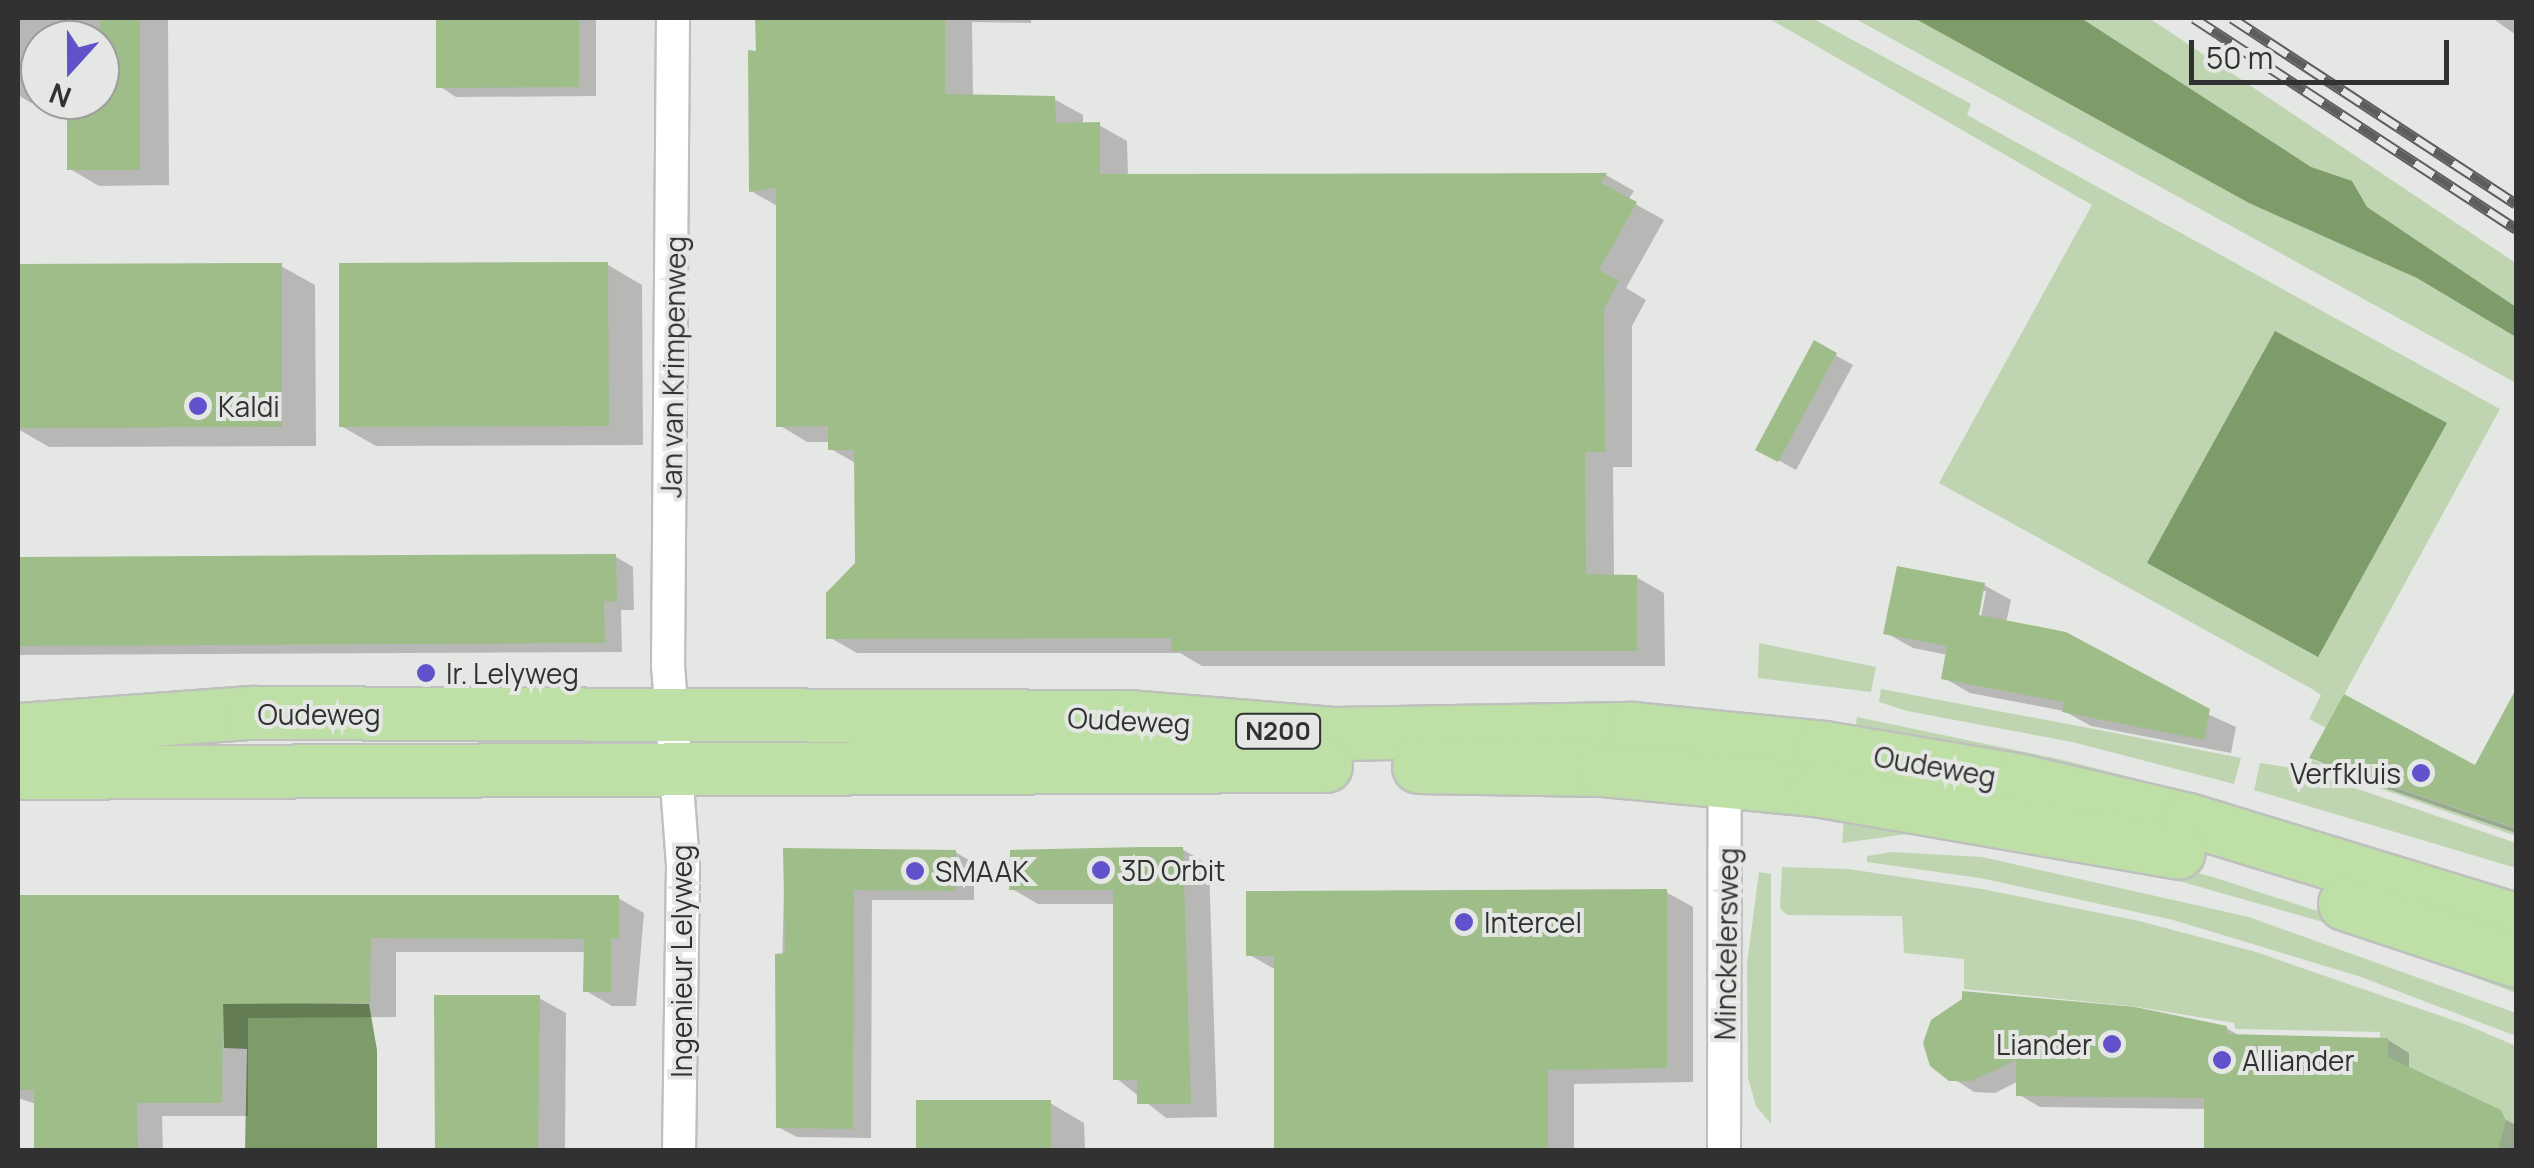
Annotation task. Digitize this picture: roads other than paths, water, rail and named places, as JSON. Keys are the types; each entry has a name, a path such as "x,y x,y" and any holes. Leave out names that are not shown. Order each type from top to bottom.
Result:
{"main road":[{"name":"Oudeweg","path":"18,730 240,714 1128,717 1336,734 1589,726 1724,759 2155,847 2516,961"},
{"name":"Oudeweg","path":"18,773 1341,766 1603,770 1844,751 2067,791 2238,834 2516,920"}],"street":[{"name":"Jan van Krimpenweg","path":"673,18 673,716 678,771"},
{"name":"Minckelersweg","path":"1724,759 1724,1150"},
{"name":"Ingenieur Lelyweg","path":"678,771 684,974 680,1150"}],"railway":[{"path":"2194,18 2516,229"},
{"path":"2232,18 2516,204"}],"place":[{"name":"Kaldi","path":"198,406"},
{"name":"Ir. Lelyweg","path":"426,673"},
{"name":"Verfkluis","path":"2421,773"},
{"name":"3D Orbit","path":"1101,870"},
{"name":"SMAAK","path":"915,871"},
{"name":"Intercel","path":"1464,922"},
{"name":"Liander","path":"2112,1044"},
{"name":"Alliander","path":"2222,1060"}]}
